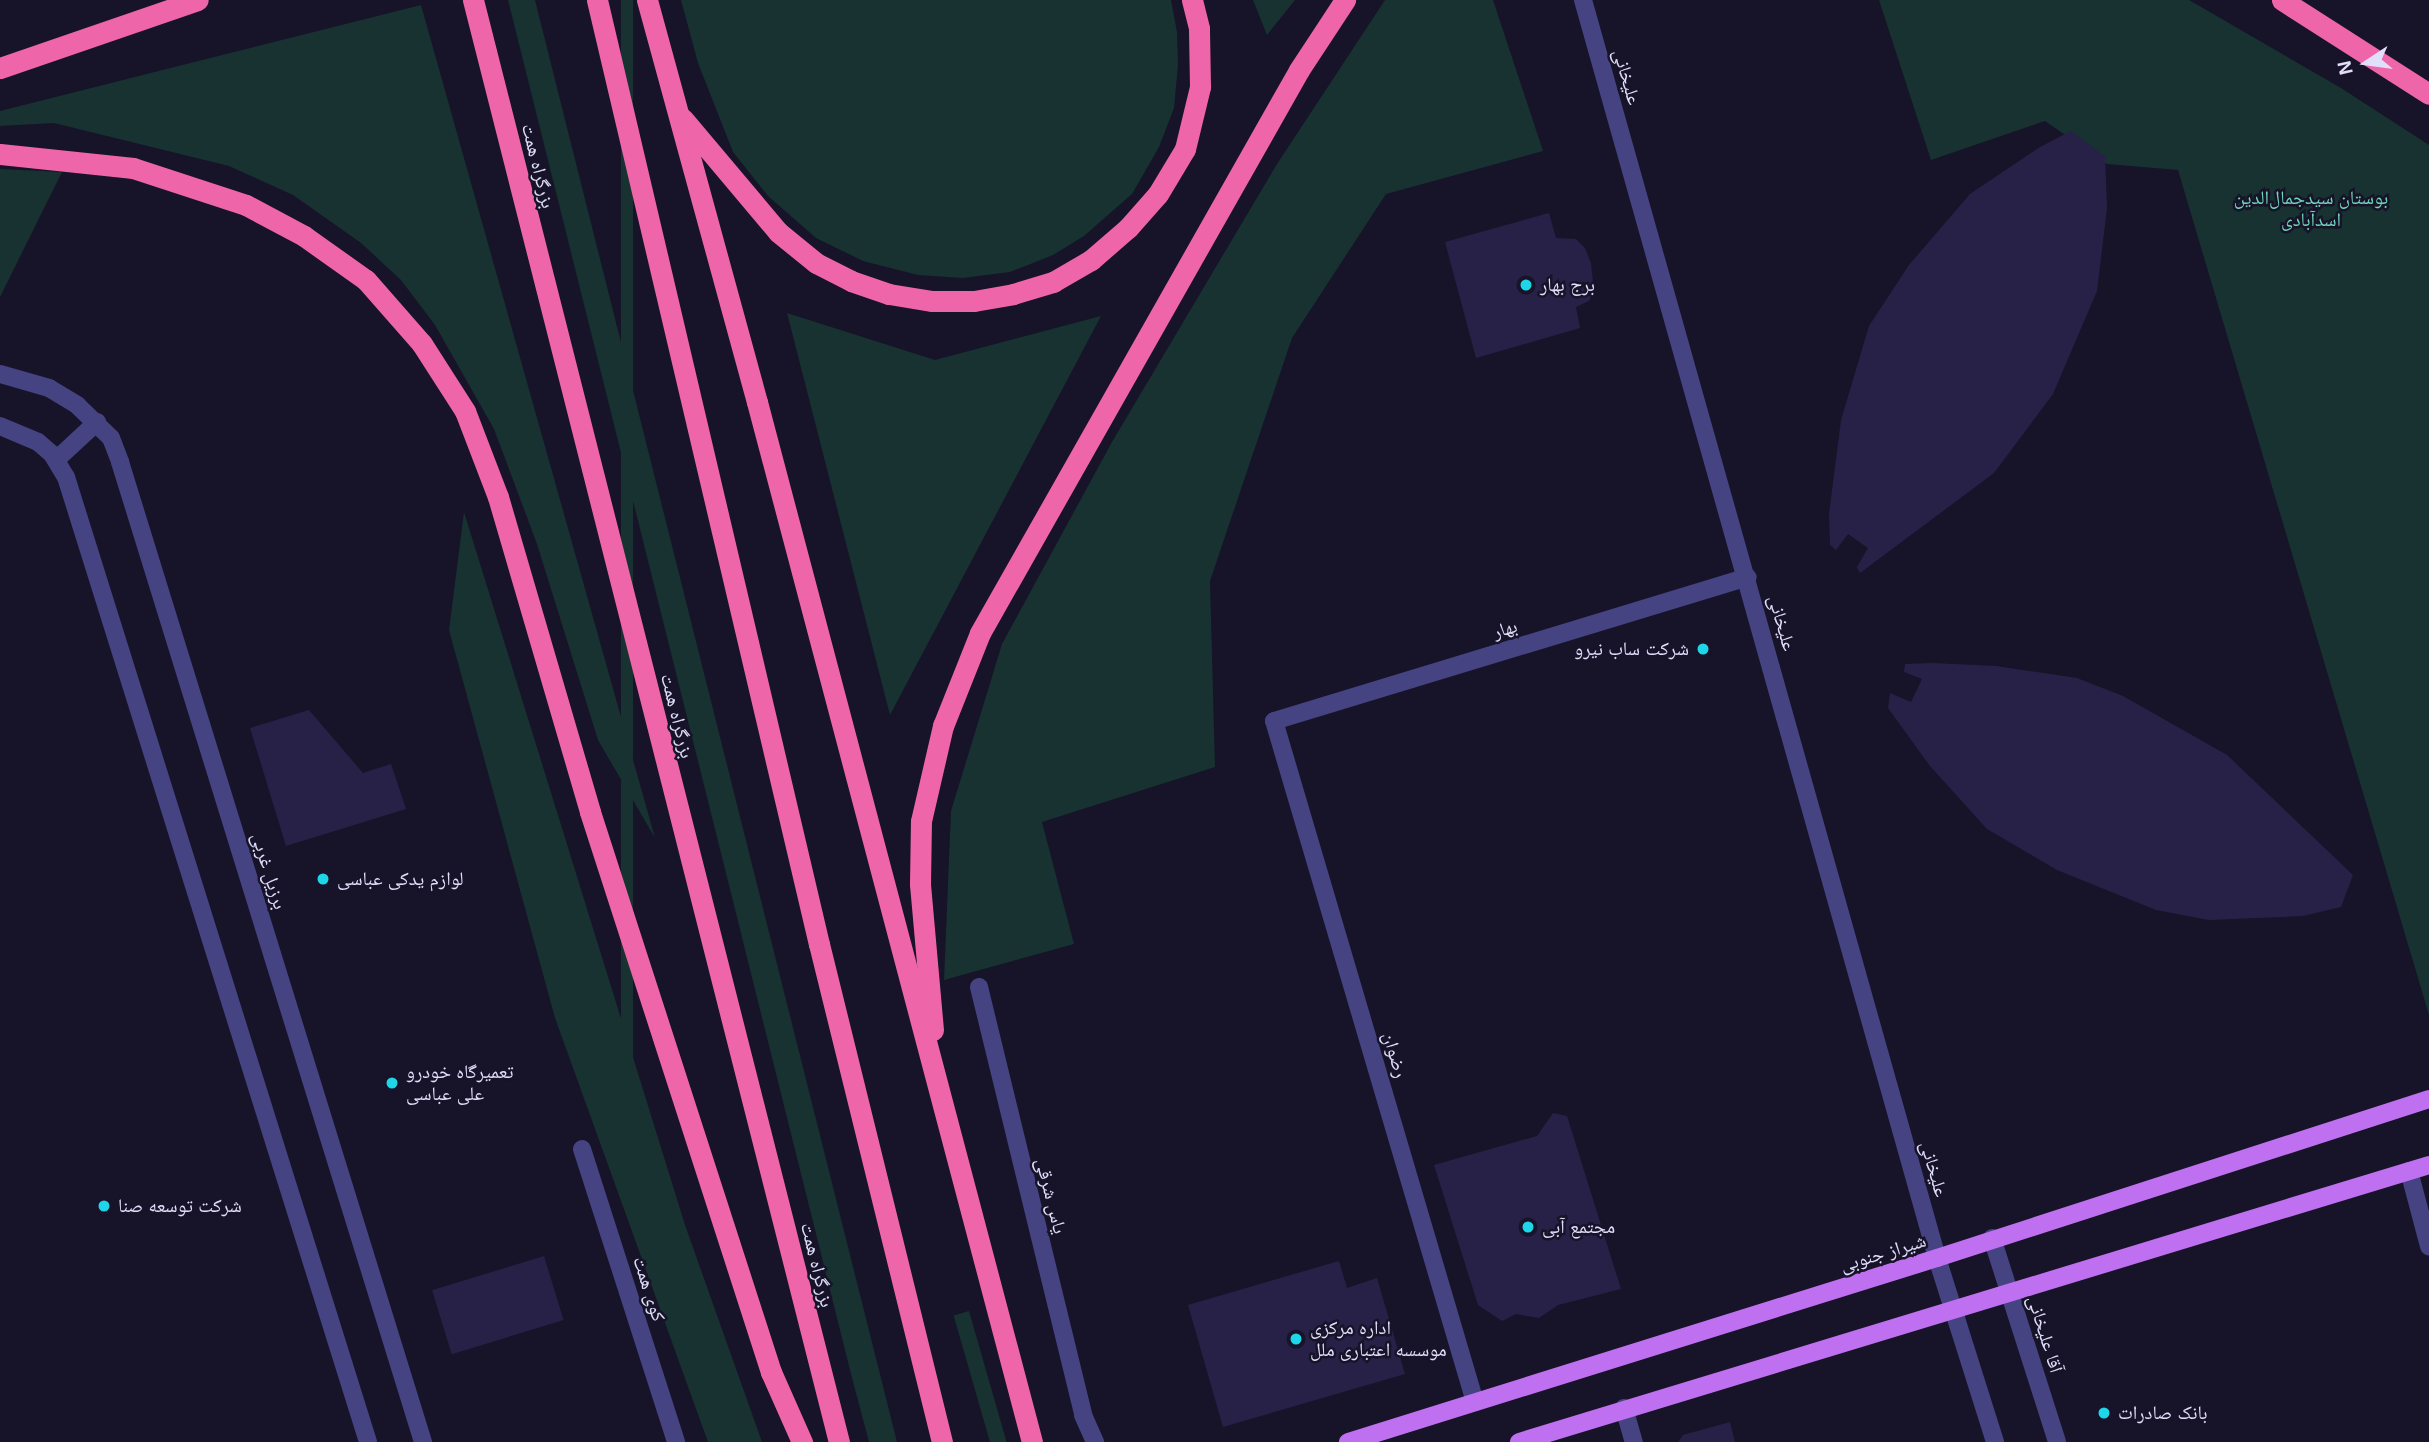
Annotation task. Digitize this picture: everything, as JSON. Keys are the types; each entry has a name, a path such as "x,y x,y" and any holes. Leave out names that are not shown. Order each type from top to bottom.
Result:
{"highway":[{"path":"0,68 198,0"},
{"name":"بزرگراه همت","path":"473,0 839,1442"},
{"path":"597,0 819,944 942,1442"},
{"path":"647,0 1031,1442"},
{"path":"679,114 778,232 816,263 850,281 889,294 932,301 974,301 1013,294 1053,282 1091,261 1128,228 1158,194 1185,149 1200,87 1199,28 1192,0"},
{"path":"939,1092 920,884 920,821 943,726 980,633 1299,70 1345,0"},
{"path":"2282,0 2429,94"},
{"path":"0,154 133,168 246,205 304,236 366,280 422,344 465,411 498,497 590,812 767,1359 802,1442"}],"main road":[{"name":"شیراز جنوبی","path":"1348,1442 1937,1258 1992,1238 2429,1099"},
{"path":"1519,1442 2429,1165"}],"street":[{"name":"علیخانی","path":"1583,0 1748,577 1937,1258"},
{"name":"برزیل غربی","path":"0,374 50,388 97,422 111,439 121,462 423,1442"},
{"path":"56,460 97,422"},
{"path":"0,426 38,442 56,460 66,477 368,1442"},
{"name":"بهار","path":"1274,721 1748,577"},
{"name":"رضوان","path":"1274,721 1475,1402"},
{"name":"یاس شرقی","path":"979,987 1083,1415 1095,1442"},
{"name":"کوی همت","path":"582,1149 676,1442"},
{"path":"2409,1171 2429,1246"},
{"name":"آقا علیخانی","path":"1992,1238 2057,1442"},
{"path":"1937,1258 1994,1442"},
{"path":"1624,1408 1634,1442"},
{"path":"1083,1415 1109,1442"}],"green space":[{"path":"508,0 535,0 897,1442 869,1442"},
{"path":"621,0 633,0 633,1129 621,1129"},
{"path":"681,0 1171,0 1177,32 1178,65 1174,108 1159,147 1132,194 1084,236 1053,255 1010,272 963,278 918,275 863,261 816,238 768,196 733,152 698,63"},
{"path":"1253,0 1295,0 1267,35"},
{"path":"1385,0 1493,0 1543,151 1386,194 1292,338 1210,581 1215,767 1042,822 1074,944 944,980 951,811 1002,644 1112,442 1277,164"},
{"name":"بوستان سیدجمال‌الدین اسدآبادی","path":"1879,0 2189,0 2341,88 2429,145 2429,1015 2178,170 2107,164 2045,121 1931,160"},
{"path":"421,5 655,838 598,740 537,544 494,429 435,325 401,280 361,243 293,195 229,166 54,123 0,126 0,111"},
{"path":"0,169 62,172 0,297"},
{"path":"787,313 935,360 1101,316 890,715"},
{"path":"464,512 685,1225 762,1442 708,1442 555,1018 449,630"},
{"path":"969,1311 1006,1442 990,1442 954,1315"}],"building":[{"path":"2071,131 2105,156 2107,208 2097,291 2053,394 1994,473 1860,573 1857,567 1868,548 1848,534 1836,550 1830,545 1829,514 1841,420 1869,326 1909,265 1970,194 2040,147"},
{"name":"برج بهار","path":"1549,213 1556,238 1576,239 1585,248 1591,263 1594,291 1589,301 1576,307 1580,328 1476,358 1445,242"},
{"path":"1905,664 1996,666 2077,678 2123,696 2227,755 2353,875 2341,907 2303,916 2209,920 2156,910 2057,870 1987,829 1930,766 1888,708 1890,693 1911,702 1922,679 1904,672"},
{"path":"309,710 363,773 391,764 406,809 286,846 250,728"},
{"name":"مجتمع آبی","path":"1553,1113 1567,1116 1621,1289 1558,1305 1539,1318 1516,1314 1502,1321 1478,1305 1434,1165 1537,1136"},
{"path":"544,1256 564,1320 452,1354 432,1290"},
{"name":"اداره مرکزی موسسه اعتباری ملل","path":"1339,1261 1347,1288 1377,1278 1405,1374 1223,1427 1188,1305"},
{"path":"1730,1422 1735,1442 1678,1442 1683,1435"}],"place":[{"name":"برج بهار","path":"1526,285"},
{"name":"شرکت ساب نیرو","path":"1703,649"},
{"name":"لوازم یدکی عباسی","path":"323,879"},
{"name":"تعمیرگاه خودرو علی عباسی","path":"392,1083"},
{"name":"شرکت توسعه صنا","path":"104,1206"},
{"name":"مجتمع آبی","path":"1528,1227"},
{"name":"اداره مرکزی موسسه اعتباری ملل","path":"1296,1339"},
{"name":"بانک صادرات","path":"2104,1413"}]}
